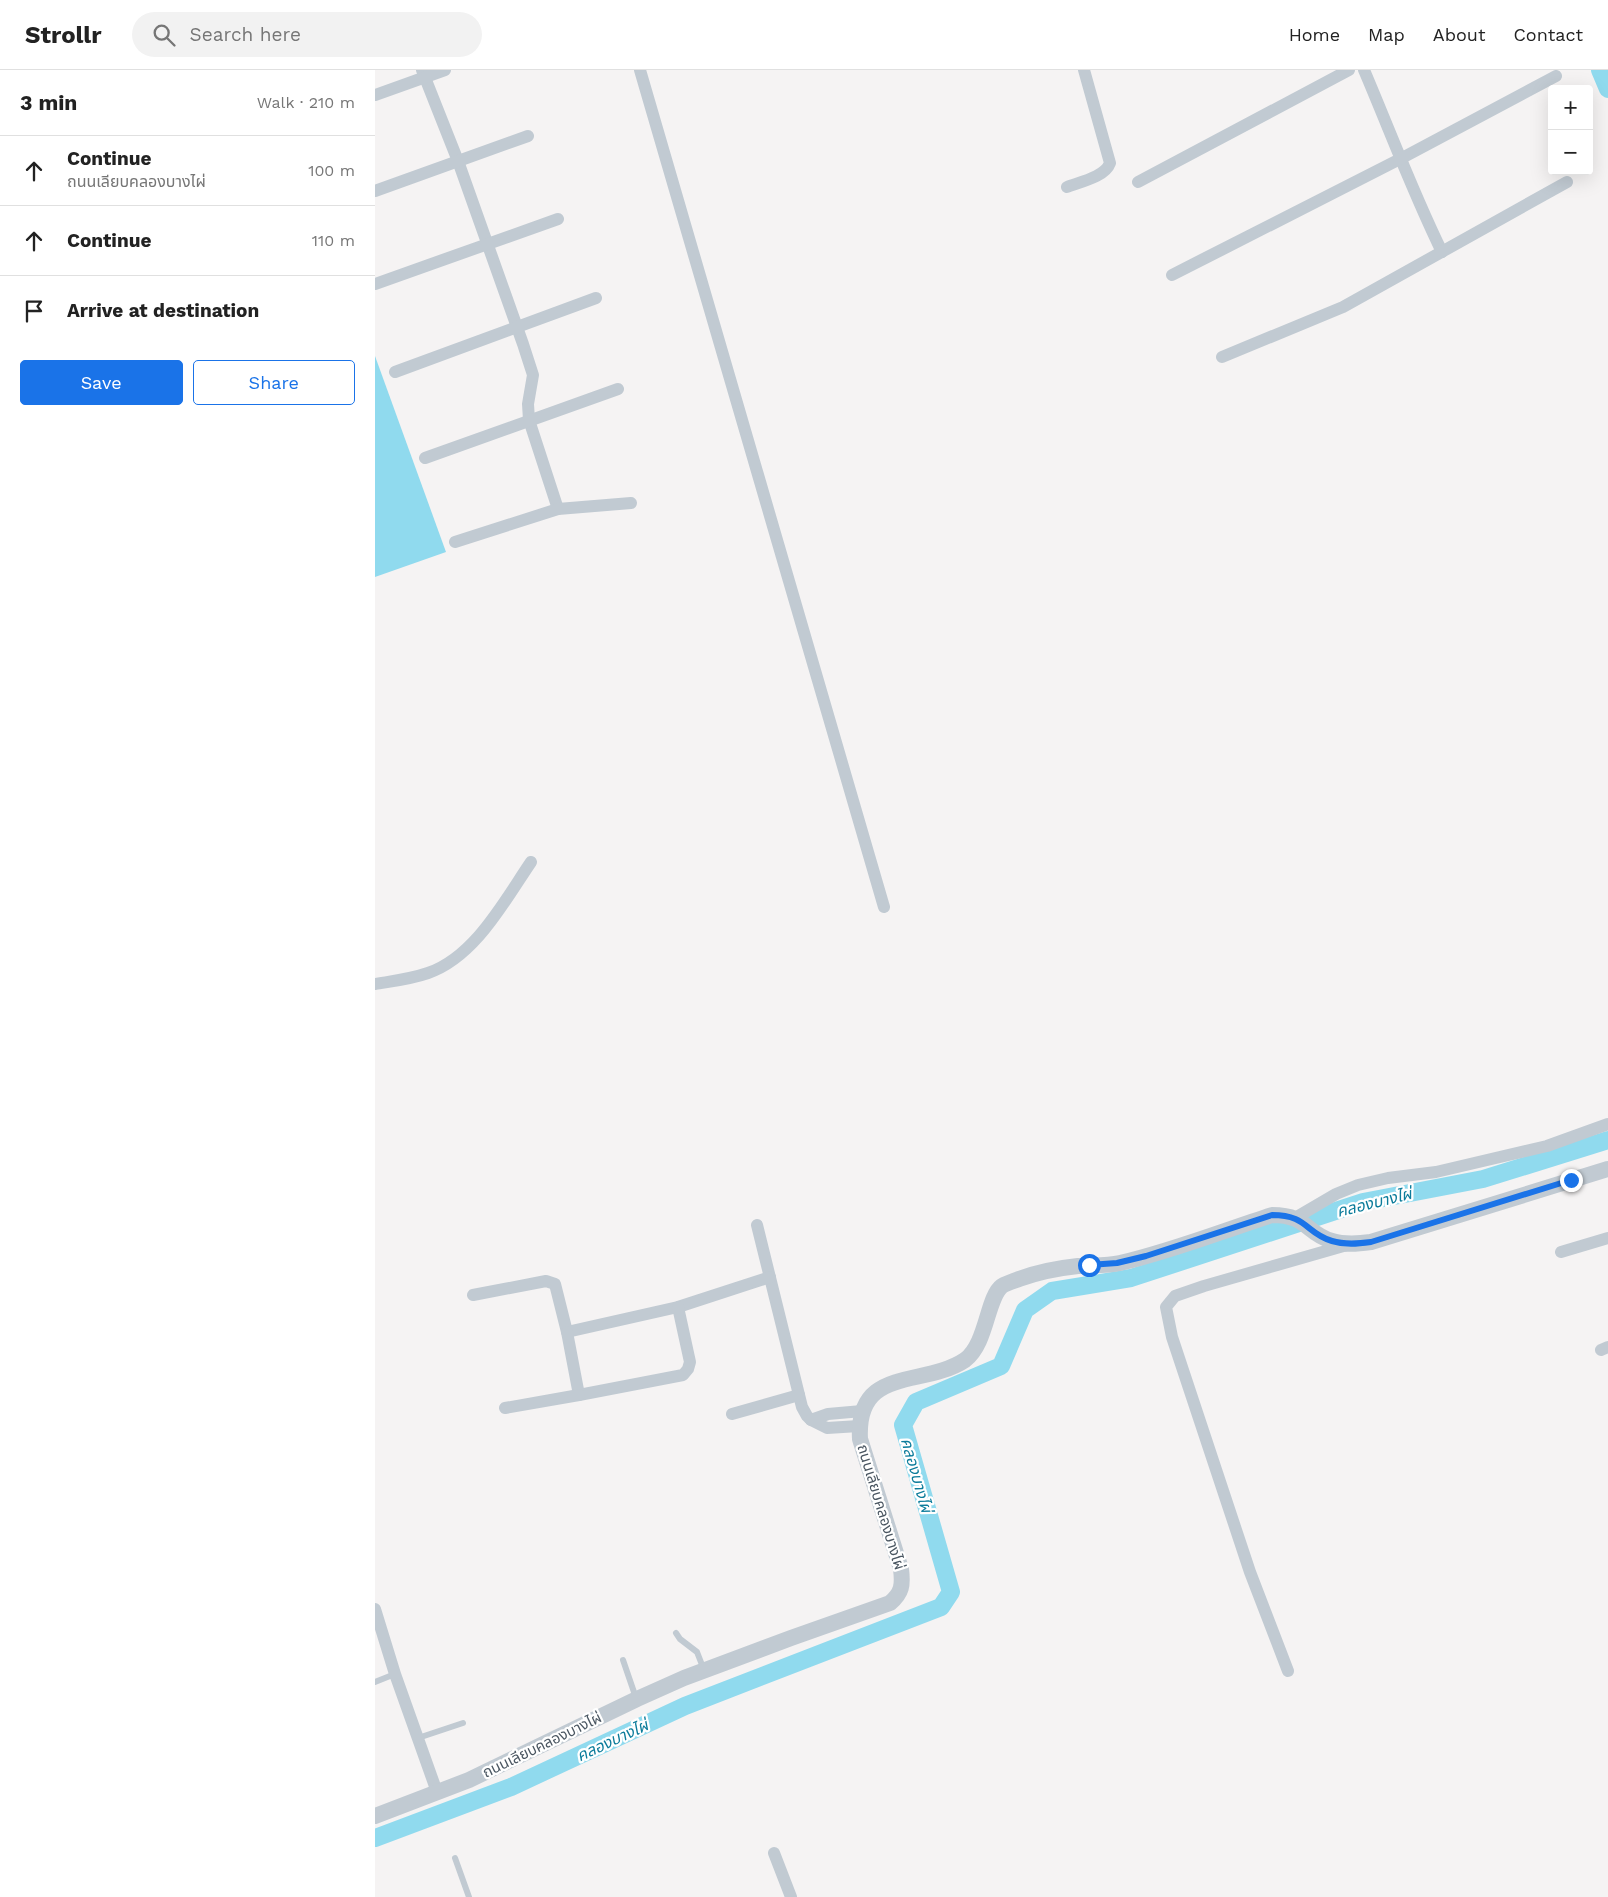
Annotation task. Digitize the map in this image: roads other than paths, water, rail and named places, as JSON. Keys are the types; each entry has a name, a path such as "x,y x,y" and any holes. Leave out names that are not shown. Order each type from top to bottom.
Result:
{"street":[{"path":"375,95 423,74 445,70"},
{"path":"640,70 884,907"},
{"path":"1067,186 1102,173 1108,168 1110,163 1084,70"},
{"path":"1139,182 1349,70"},
{"path":"1364,70 1402,158 1423,214 1442,252"},
{"path":"423,74 458,161 533,375 529,420 558,509"},
{"path":"1172,275 1402,158 1557,76"},
{"path":"375,191 528,136"},
{"path":"1221,357 1343,308 1567,182"},
{"path":"375,284 558,219"},
{"path":"395,372 596,298"},
{"path":"425,458 618,390"},
{"path":"455,542 558,509 631,503"},
{"path":"375,984 429,972 447,964 480,937 531,862"},
{"path":"1298,1219 1336,1194 1358,1185 1388,1178 1436,1172 1547,1146 1608,1124"},
{"path":"1288,1671 1250,1572 1172,1337 1166,1308 1175,1296 1203,1286 1349,1244 1371,1242 1608,1169"},
{"path":"757,1225 802,1407 811,1420 828,1414 861,1418 871,1397 882,1387 945,1368 967,1359 983,1334 997,1290 1009,1283 1033,1274 1075,1266 1117,1263 1146,1256 1272,1215 1286,1215 1298,1219 1331,1241 1349,1244"},
{"path":"1561,1252 1608,1238"},
{"path":"567,1332 678,1307 770,1277"},
{"path":"473,1295 545,1281 555,1284 567,1332 579,1395"},
{"path":"505,1408 683,1375 688,1369 690,1362 678,1307"},
{"path":"733,1414 799,1395"},
{"name":"ถนนเลียบคลองบางไผ่","path":"375,1816 469,1780 637,1699 704,1671 890,1603 899,1596 903,1584 901,1569 860,1439 861,1418"},
{"path":"375,1609 395,1674 437,1792"},
{"path":"774,1853 791,1897"}],"lane":[{"path":"676,1633 680,1639 697,1652 704,1671"},
{"path":"623,1660 637,1699"},
{"path":"375,1682 395,1674"},
{"path":"417,1738 463,1722"},
{"path":"455,1858 469,1897"}],"water":[{"path":"375,356 446,552 375,577"}],"waterway":[{"path":"1600,70 1608,89"},
{"name":"คลองบางไผ่","path":"375,1838 511,1787 685,1706 941,1607 951,1592 903,1425 916,1402 1001,1366 1025,1310 1052,1291 1131,1278 1363,1202 1483,1179 1608,1140"}]}
